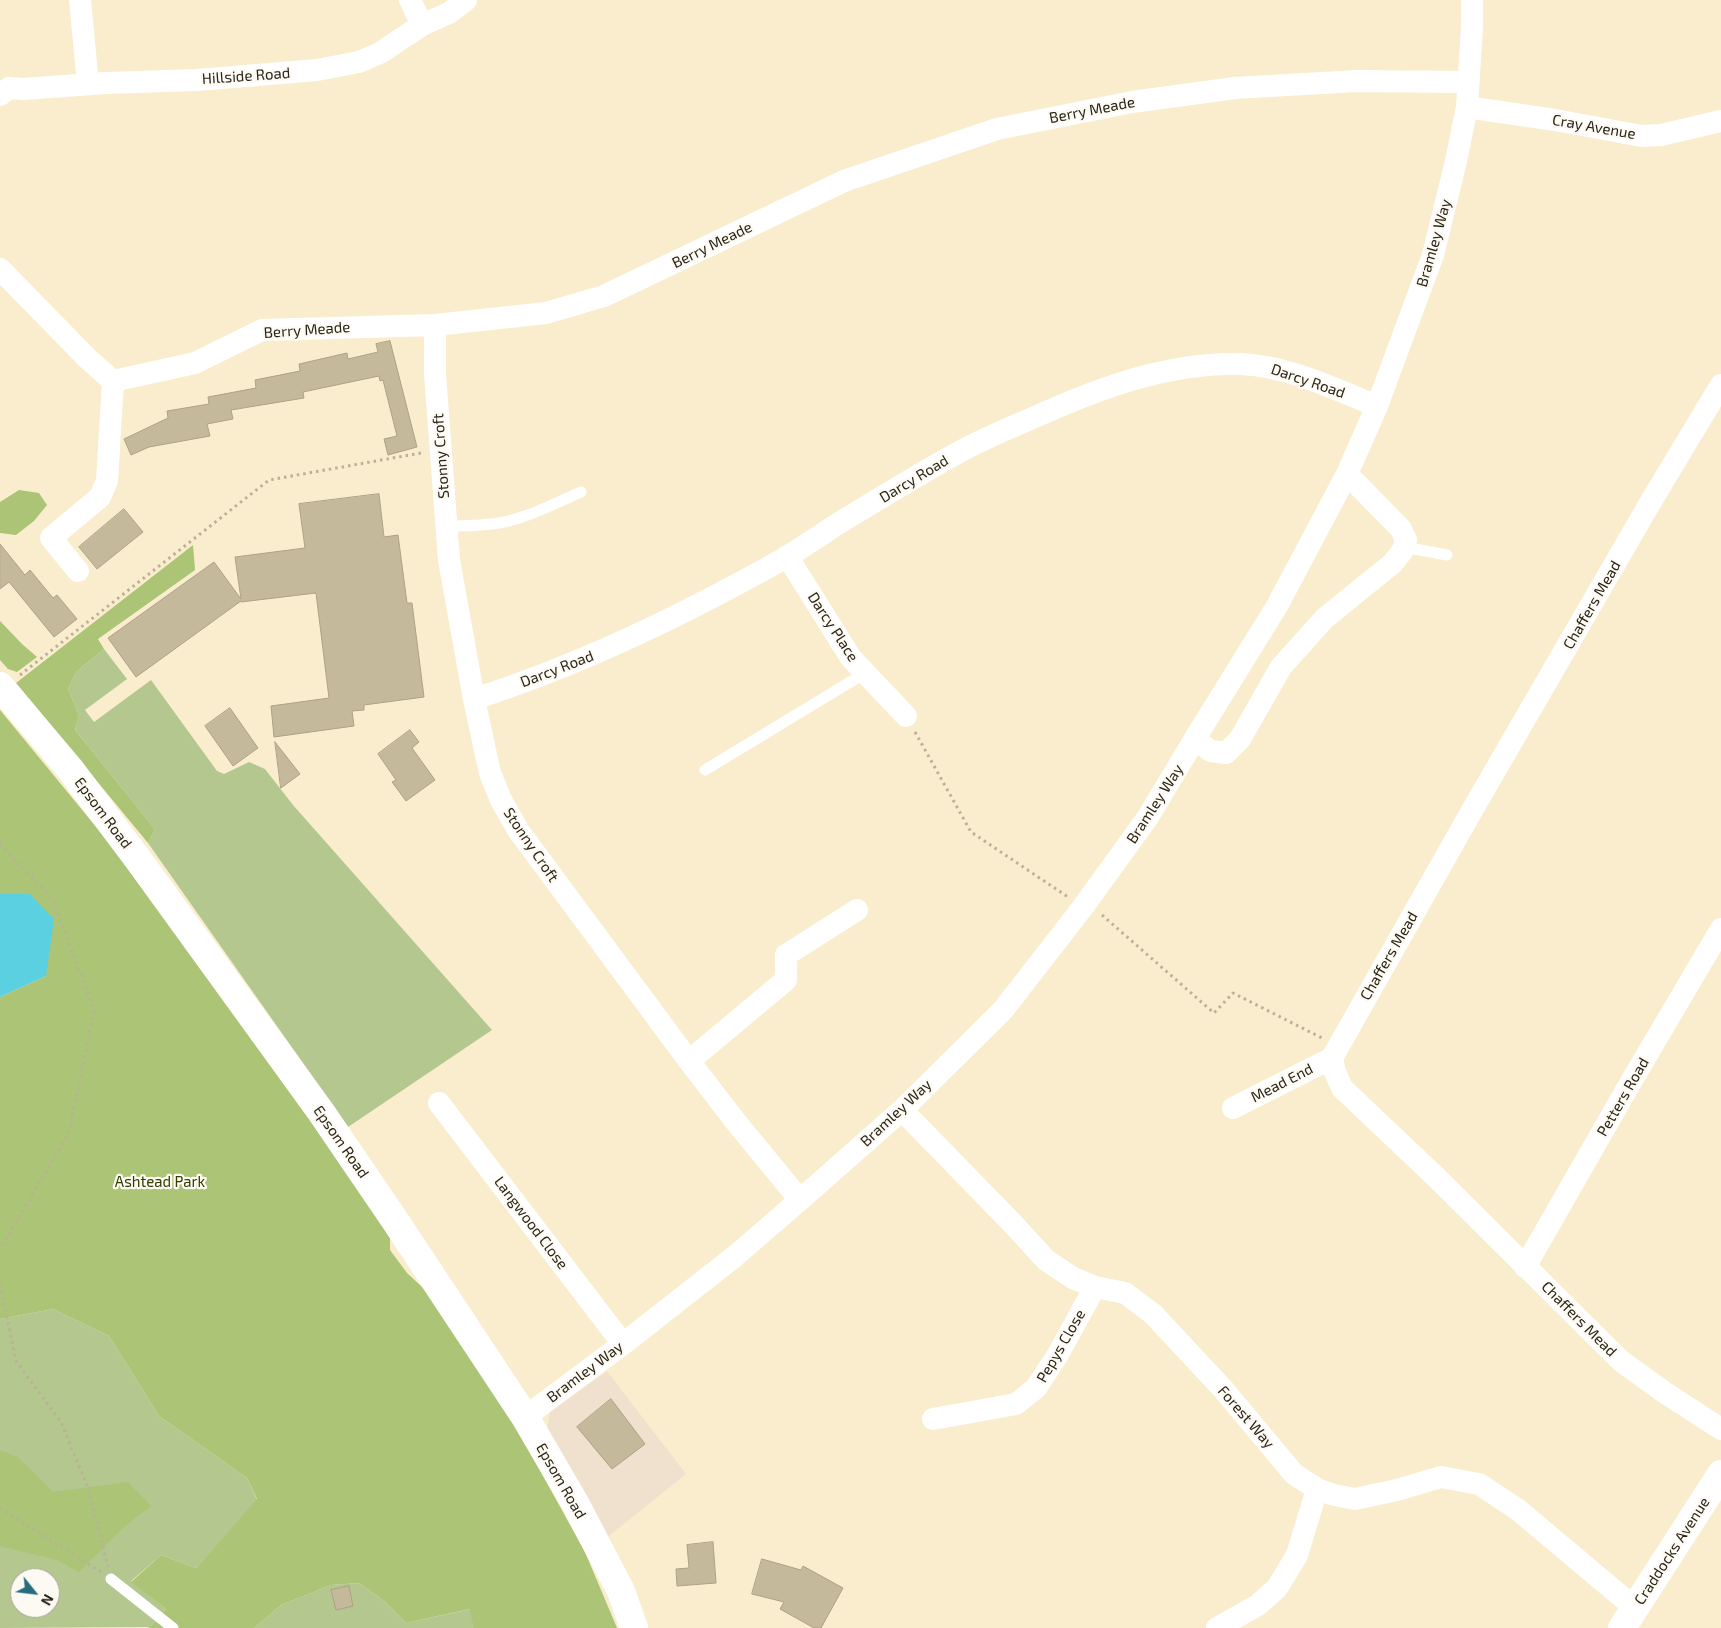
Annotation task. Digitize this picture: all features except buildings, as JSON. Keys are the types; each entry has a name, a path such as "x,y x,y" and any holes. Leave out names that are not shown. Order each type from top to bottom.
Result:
{"main road":[{"name":"Epsom Road","path":"1,687 70,769 321,1112 396,1222 525,1417 575,1503 621,1591 634,1628"},
{"name":"Craddocks Avenue","path":"1629,1618 1718,1485"}],"street":[{"path":"80,0 88,84"},
{"path":"410,0 422,25"},
{"name":"Hillside Road","path":"3,91 137,81 197,80 317,70 359,62 380,53 422,25 449,13 466,0"},
{"name":"Bramley Way","path":"525,1417 623,1344 734,1257 902,1110 1003,1010 1148,817 1277,606 1348,474 1377,406 1433,255 1456,161 1467,107 1472,0"},
{"name":"Berry Meade","path":"113,381 195,363 262,330 435,325 497,320 546,313 604,296 844,181 997,129 1132,102 1235,88 1357,81 1468,82"},
{"name":"Cray Avenue","path":"1467,107 1555,120 1642,136 1661,135 1721,121"},
{"path":"0,268 88,359 113,381 107,481 100,498 51,538 78,570"},
{"name":"Stonny Croft","path":"435,325 435,374 450,560 474,699 490,773 501,800 518,830 689,1060 736,1122 800,1200"},
{"name":"Darcy Road","path":"474,699 508,688 606,650 680,614 787,556 964,450 1070,402 1111,386 1177,370 1203,366 1239,364 1269,366 1314,380 1377,406"},
{"name":"Chaffers Mead","path":"1720,391 1650,503 1335,1052 1335,1072 1342,1088 1438,1179 1621,1361 1721,1429"},
{"path":"1195,740 1211,751 1226,753 1240,739 1281,667 1325,618 1393,563 1403,550 1406,540 1401,529 1348,474"},
{"name":"Darcy Place","path":"787,556 851,658 906,716"},
{"path":"689,1060 786,980 786,955 857,910"},
{"name":"Petters Road","path":"1526,1267 1628,1087 1721,929"},
{"name":"Mead End","path":"1233,1108 1335,1052"},
{"name":"Langwood Close","path":"439,1103 623,1344"},
{"name":"Forest Way","path":"902,1110 1046,1260 1073,1278 1094,1287 1125,1293 1153,1314 1223,1389 1294,1474 1317,1489 1355,1499 1397,1490 1441,1477 1479,1484 1517,1509 1629,1618"},
{"name":"Pepys Close","path":"933,1419 1016,1404 1036,1388 1057,1356 1094,1287"},
{"path":"1216,1628 1258,1604 1277,1588 1297,1555 1317,1489"}],"lane":[{"path":"446,526 474,526 504,522 581,492"},
{"path":"1404,547 1447,555"},
{"path":"705,770 865,673"},
{"path":"111,1579 173,1628"}],"path":[{"path":"1,687 269,480 441,449"},
{"path":"906,716 971,832 1084,904 1214,1013 1232,993 1335,1052"},
{"path":"0,844 53,900 94,1010 69,1133 0,1249"},
{"path":"0,1284 16,1360 61,1422 88,1488 111,1579"},
{"path":"0,1508 111,1579"}],"shaded area":[{"path":"607,1371 686,1474 604,1540 546,1436 550,1412"}],"green space":[{"path":"19,490 39,493 47,505 34,521 16,535 0,533 0,502"},
{"path":"193,545 195,570 98,639 104,649 76,672 68,689 79,715 75,730 155,829 148,843 16,683"},
{"path":"0,621 37,657 17,672 8,669 0,660"},
{"path":"104,649 127,679 85,710 94,722 151,680 217,771 224,774 249,762 265,769 293,805 492,1030 348,1127 148,843 155,829 75,730 79,715 68,689 76,672"},
{"name":"Ashtead Park","path":"0,710 106,839 366,1193 390,1230 390,1250 407,1273 436,1300 505,1407 585,1552 617,1628 473,1628 470,1609 406,1623 383,1600 359,1583 331,1585 281,1605 254,1628 147,1628 166,1609 131,1582 161,1555 196,1568 257,1499 247,1478 159,1416 109,1336 53,1309 0,1319 0,997 46,976 30,894 0,894"},
{"path":"53,1309 109,1336 159,1416 247,1478 257,1500 196,1568 161,1555 131,1581 166,1609 150,1627 0,1628 0,1319"},
{"path":"0,1450 18,1457 53,1492 128,1482 151,1506 125,1526 79,1572 57,1560 0,1546"},
{"path":"359,1583 383,1600 406,1623 471,1609 473,1628 254,1628 281,1605 331,1585"}],"water":[{"path":"0,894 30,894 54,919 46,976 0,997"}]}
